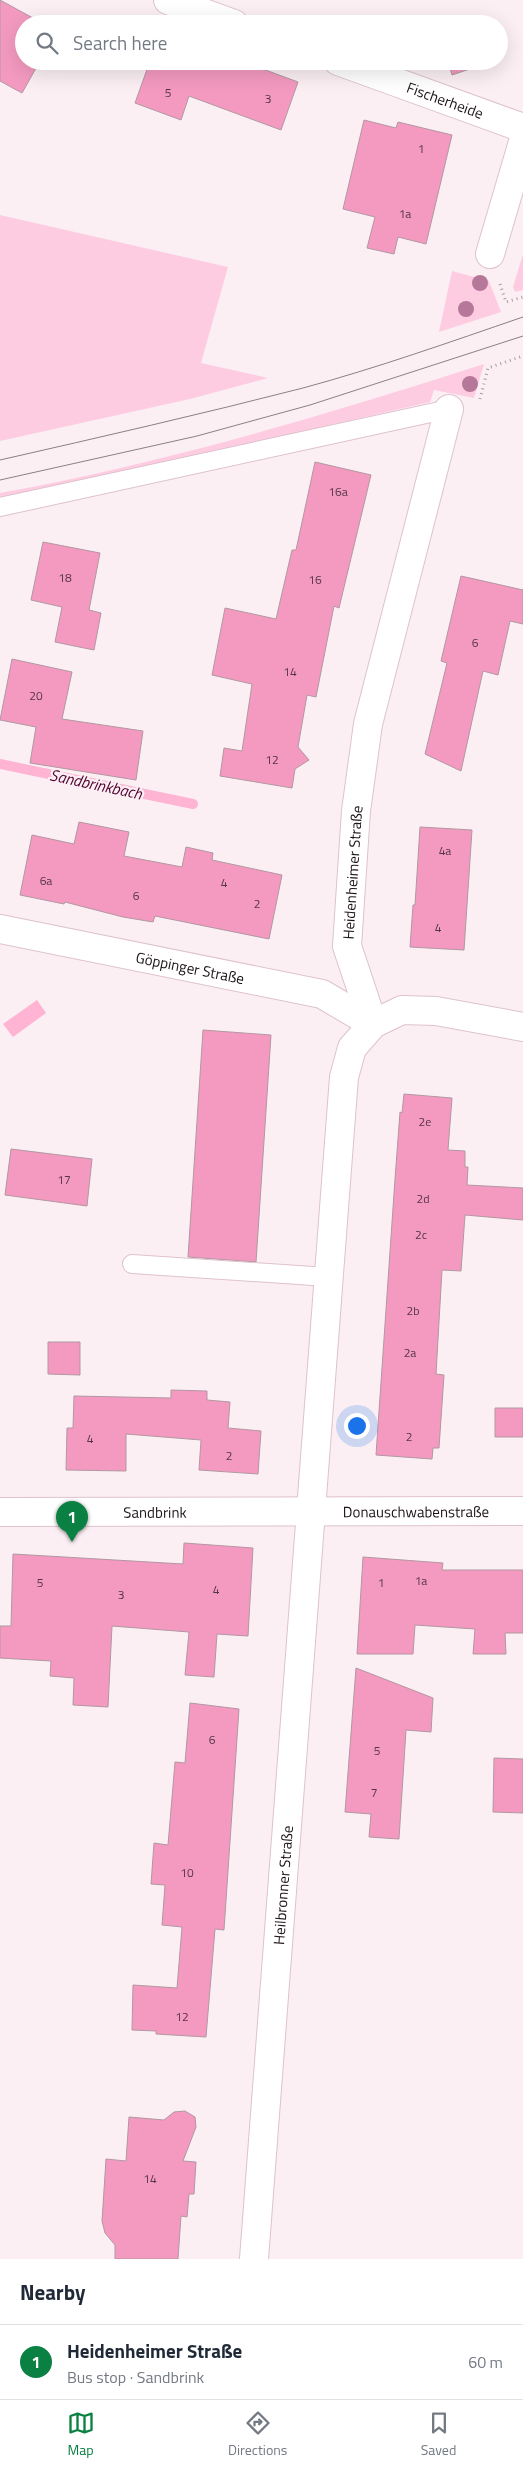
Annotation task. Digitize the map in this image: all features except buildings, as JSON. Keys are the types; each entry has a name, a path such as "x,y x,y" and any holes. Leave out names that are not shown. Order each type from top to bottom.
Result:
{"street":[{"path":"168,0 210,7 221,15"},
{"name":"Fischerheide","path":"363,70 523,128"},
{"path":"490,254 523,142"},
{"name":"Heidenheimer Straße","path":"373,1024 347,946 356,811 368,724 449,409"},
{"name":"Göppinger Straße","path":"0,929 322,994 373,1024"},
{"path":"310,1512 344,1077 352,1048 373,1024 402,1010 436,1011 523,1027"},
{"name":"Donauschwabenstraße","path":"310,1512 523,1511"},
{"name":"Sandbrink","path":"0,1512 310,1512"},
{"name":"Heilbronner Straße","path":"254,2259 310,1512"}],"lane":[{"path":"0,507 449,409"},
{"path":"132,1264 328,1277"}],"path":[{"path":"449,409 479,401 488,368 523,356"}],"shaded area":[{"path":"0,215 228,267 201,363 268,378 190,399 0,441"},
{"path":"523,254 523,290 515,292 513,287"},
{"path":"452,271 489,281 501,312 439,332"},
{"path":"484,364 474,398 434,390 430,402 161,464 0,498 0,493 123,467 244,436"},
{"path":"37,1000 46,1013 13,1037 3,1024"}],"waterway":[{"name":"Sandbrinkbach","path":"0,764 193,804"}],"tram line":[{"path":"0,460 303,388 386,363 523,317"},
{"path":"0,480 197,436 310,405 523,336"}],"place":[{"name":"Heidenheimer Straße","path":"72,1542"}]}
